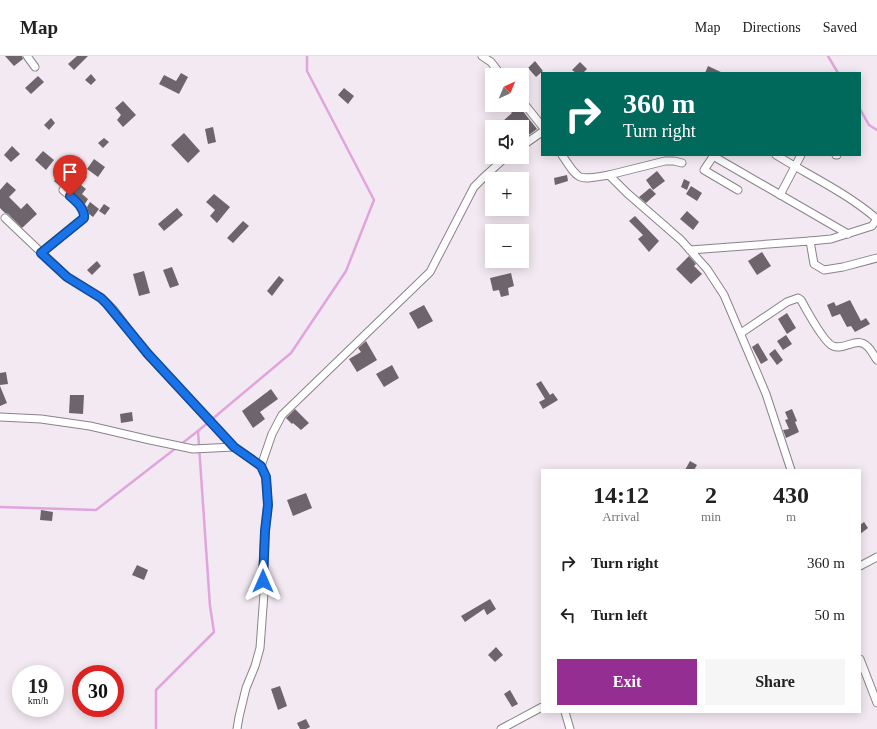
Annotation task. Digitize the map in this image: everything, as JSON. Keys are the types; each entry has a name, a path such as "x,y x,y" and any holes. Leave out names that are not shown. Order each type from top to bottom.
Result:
{"street":[{"path":"27,56 35,66"},
{"path":"482,56 493,59 498,68"},
{"path":"529,110 541,125"},
{"path":"529,141 541,133"},
{"path":"563,156 573,173 578,177 585,179 609,175 665,161 682,163"},
{"path":"738,190 704,170 713,156 848,234"},
{"path":"690,250 831,239 872,226 877,219 865,208 778,156"},
{"path":"780,195 801,156"},
{"path":"261,466 272,434 282,415 430,272 474,187 498,164"},
{"path":"609,175 680,240 712,275 724,296 766,394 791,469"},
{"path":"41,253 84,218 81,208 63,190"},
{"path":"5,218 67,277 101,298 113,309 148,354 234,447 261,466 266,477 268,505 265,531 263,569 264,593 260,648 238,716 237,729"},
{"path":"810,241 814,264 824,270 843,267 877,258"},
{"path":"740,333 788,302 798,298 801,300 830,345 838,348 855,342 860,342 869,348 877,360"},
{"path":"0,418 42,419 90,426 180,446 202,449 234,447"},
{"path":"861,565 877,557"},
{"path":"861,662 877,704"},
{"path":"501,729 541,709"},
{"path":"565,713 570,729"}],"building":[{"path":"5,56 22,56 23,59 14,66"},
{"path":"77,56 88,56 74,70 68,64"},
{"path":"535,61 543,71 536,77 528,68"},
{"path":"580,62 587,69 584,72 575,72 572,70"},
{"path":"708,66 721,72 705,72"},
{"path":"181,73 188,77 179,94 159,84 164,75 176,81"},
{"path":"91,74 96,80 91,85 85,80"},
{"path":"38,76 44,82 31,94 25,88"},
{"path":"344,88 354,96 348,104 338,95"},
{"path":"123,101 136,115 123,127 117,120 121,115 115,108"},
{"path":"511,112 524,112 537,129 529,135 529,120 504,120 512,113"},
{"path":"51,118 55,123 49,130 44,125"},
{"path":"213,127 216,142 208,144 205,129"},
{"path":"184,133 200,151 188,163 171,145"},
{"path":"104,138 109,142 103,148 98,143"},
{"path":"12,146 20,154 11,162 4,155"},
{"path":"43,151 54,160 46,170 35,160"},
{"path":"94,159 105,167 98,177 87,169"},
{"path":"68,163 87,177 81,185 86,189 82,194 88,199 85,204 66,186 60,186 54,181"},
{"path":"657,171 665,181 653,190 646,180"},
{"path":"567,175 568,181 555,185 554,178"},
{"path":"684,179 690,182 687,190 681,187"},
{"path":"7,182 16,190 9,197 21,209 27,203 37,214 22,228 0,208 0,190"},
{"path":"691,186 702,193 697,201 686,194"},
{"path":"650,188 656,194 646,203 639,197"},
{"path":"214,194 230,207 217,223 210,216 215,210 206,202"},
{"path":"90,202 99,209 93,217 89,214 87,207"},
{"path":"104,204 110,208 105,215 99,211"},
{"path":"177,208 183,215 164,231 158,224"},
{"path":"687,211 699,222 693,230 680,219"},
{"path":"635,216 659,241 649,252 638,239 643,235 629,221"},
{"path":"243,221 249,226 233,243 227,238"},
{"path":"762,252 771,266 757,275 748,261"},
{"path":"689,256 696,264 694,266 702,274 691,284 676,269"},
{"path":"97,261 101,266 92,275 87,270"},
{"path":"172,267 179,285 170,288 163,270"},
{"path":"144,271 150,293 139,296 133,274"},
{"path":"511,273 514,286 508,288 509,295 501,297 499,290 493,291 490,278"},
{"path":"279,276 284,280 272,296 267,291"},
{"path":"850,300 861,321 866,318 870,324 855,332 851,326 847,327 840,314 832,317 827,305 834,302 836,306"},
{"path":"424,305 433,321 418,329 409,313"},
{"path":"787,313 796,328 787,334 778,319"},
{"path":"786,335 792,344 783,350 777,341"},
{"path":"366,341 377,360 357,372 349,359 361,352 358,348"},
{"path":"758,343 768,360 761,364 752,347"},
{"path":"775,349 783,360 777,365 769,354"},
{"path":"392,365 399,378 384,387 376,374"},
{"path":"6,372 8,384 0,385 0,373"},
{"path":"541,381 550,395 553,393 558,400 543,409 539,402 545,399 536,384"},
{"path":"0,386 7,403 0,406"},
{"path":"271,389 278,399 260,412 265,419 253,428 242,411"},
{"path":"70,395 84,395 83,414 69,413"},
{"path":"295,409 309,423 301,430 286,418"},
{"path":"792,409 797,421 795,422 799,432 786,438 783,430 789,429 785,420 788,419 785,412"},
{"path":"132,412 133,421 121,423 120,414"},
{"path":"690,461 697,465 695,469 686,469"},
{"path":"306,493 312,508 293,516 287,500"},
{"path":"41,510 53,512 52,521 40,520"},
{"path":"864,522 868,528 861,533 861,524"},
{"path":"137,565 148,570 144,580 132,575"},
{"path":"490,599 496,609 487,615 484,609 465,622 461,616"},
{"path":"496,647 503,655 495,662 488,655"},
{"path":"280,686 287,706 278,710 271,689"},
{"path":"510,690 518,704 512,707 504,694"},
{"path":"306,719 310,727 300,729 297,723"}],"waterway":[{"path":"0,507 96,510 198,431 291,353 346,271 374,200 307,71 307,56"},
{"path":"828,56 837,72"},
{"path":"861,111 869,125 877,130"},
{"path":"156,729 156,690 214,632 210,606 198,431"}],"route":[{"path":"70,196 81,208 84,218 80,223 41,253 67,277 101,298 113,309 148,354 234,447 261,466 266,477 268,489 263,581"}]}
